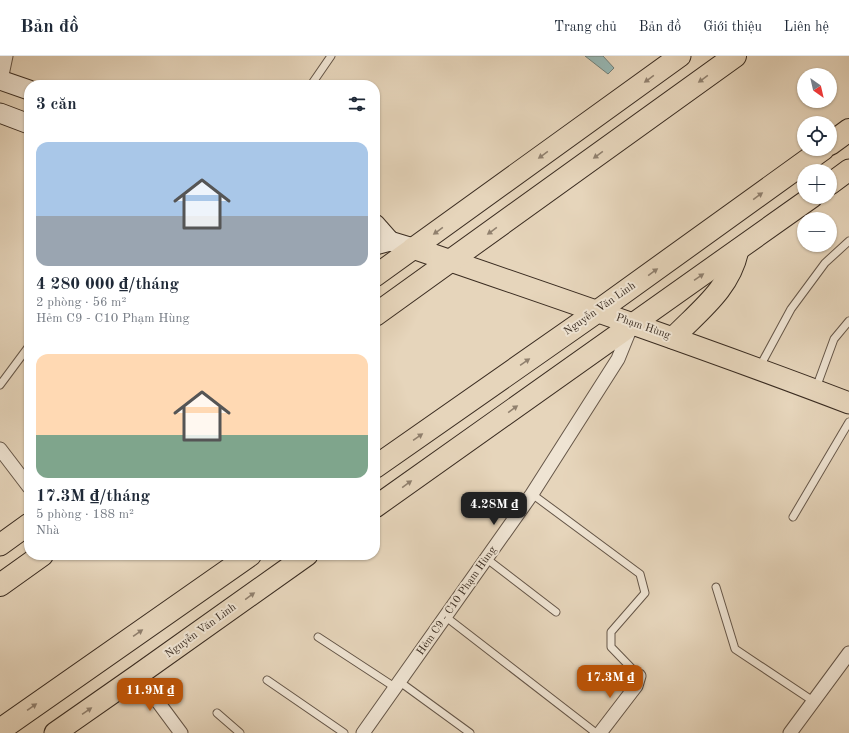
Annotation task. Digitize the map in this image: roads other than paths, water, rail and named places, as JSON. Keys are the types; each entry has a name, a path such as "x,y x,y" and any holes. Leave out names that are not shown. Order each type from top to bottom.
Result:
{"highway":[{"path":"380,311 735,56"},
{"path":"837,139 849,130"},
{"name":"Nguyễn Văn Linh","path":"380,464 598,311 813,156"},
{"path":"0,585 35,560"},
{"path":"0,730 243,560"}],"main road":[{"path":"380,272 680,56"},
{"path":"0,80 24,88"},
{"path":"0,113 24,122"},
{"path":"837,179 849,170"},
{"path":"380,503 632,323 802,204"},
{"name":"Phạm Hùng","path":"382,243 414,248 598,311 759,369 849,404"},
{"path":"672,338 715,296 726,282 732,271 738,250"},
{"path":"0,545 24,528"},
{"name":"Nguyễn Văn Linh","path":"55,733 138,676 300,560"}],"street":[{"path":"0,80 6,56"},
{"name":"Hẻm C9 - C10 Phạm Hùng","path":"363,733 532,494 618,360 632,323"},
{"path":"0,449 24,480"},
{"path":"790,733 849,653"},
{"path":"138,676 181,733"},
{"path":"600,733 636,686 639,676"}],"lane":[{"path":"314,80 331,56"},
{"path":"759,369 791,309 825,263 849,241"},
{"path":"815,390 834,339 849,321"},
{"path":"0,385 24,353"},
{"path":"793,517 849,422"},
{"path":"532,494 640,574 645,593 612,632 611,648 639,676"},
{"path":"487,559 556,612"},
{"path":"716,587 735,649 813,701"},
{"path":"446,617 596,733"},
{"path":"318,637 398,684 470,733"},
{"path":"267,680 344,733"},
{"path":"217,713 240,733"}],"water":[{"path":"585,56 603,56 614,68 608,74"}]}
